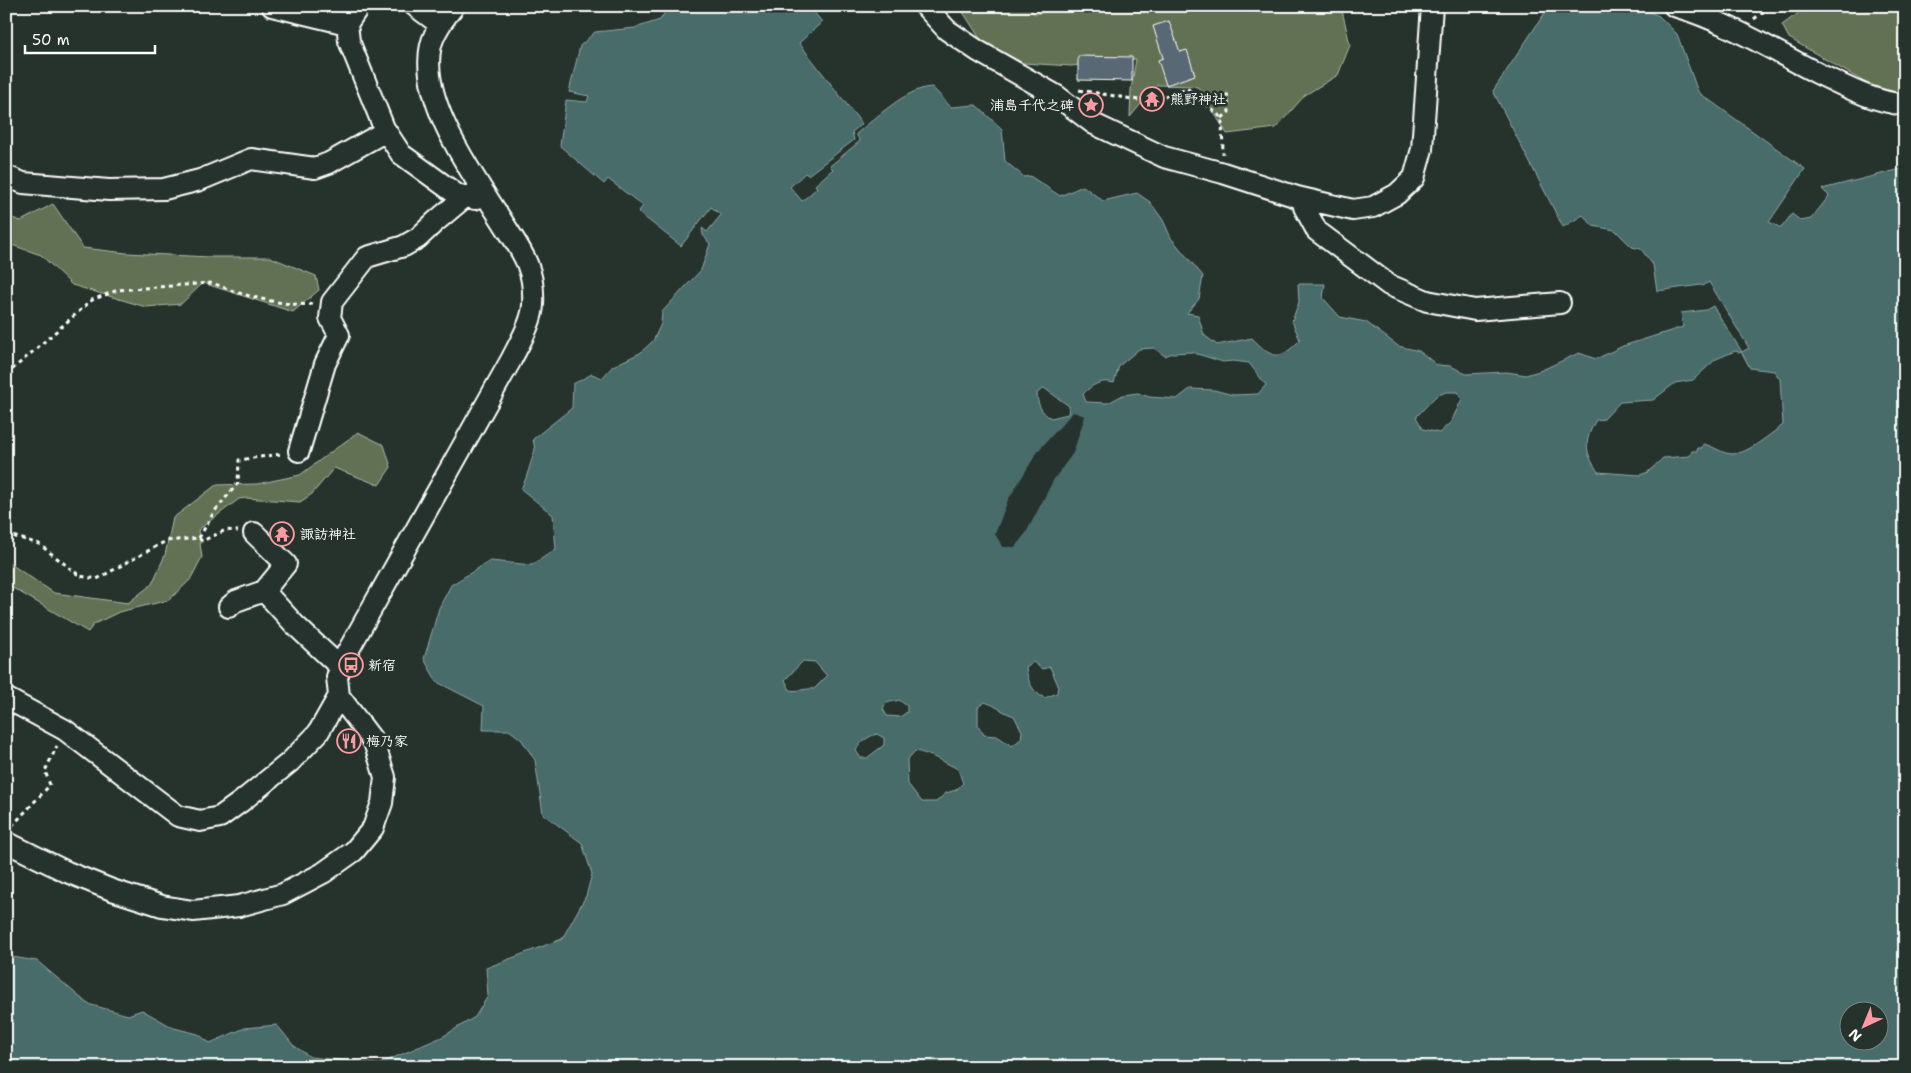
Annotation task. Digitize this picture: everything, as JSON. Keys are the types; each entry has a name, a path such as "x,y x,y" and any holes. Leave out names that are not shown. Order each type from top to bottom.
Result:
{"street":[{"path":"272,6 348,24"},
{"path":"359,6 348,24 350,41 369,95 386,131 401,154 456,194 491,203"},
{"path":"415,6 439,24"},
{"path":"6,842 94,883 170,907 193,911 239,906 283,894 323,873 354,850 373,828 382,803 385,777 374,742 339,696 337,677 511,360 524,333 534,305 532,279 526,258 465,162 436,106 430,75 431,46 439,24 454,6"},
{"path":"925,6 947,30 978,51 1057,96 1094,124 1164,157 1223,172 1304,199 1353,210 1373,207 1397,194 1414,178 1422,149 1432,6"},
{"path":"1674,6 1737,31 1863,96 1905,106"},
{"path":"6,176 23,183 110,190 164,189 200,180 251,159 315,168 329,163 386,131"},
{"path":"299,451 325,364 339,335 330,318 332,302 367,257 404,246 418,238 466,196"},
{"path":"1304,199 1304,207 1317,230 1389,285 1427,302 1475,310 1560,303"},
{"path":"228,608 236,601 264,591 286,564 254,533"},
{"path":"264,591 295,625 341,668"},
{"path":"6,698 65,730 178,816 200,821 220,817 290,762 318,733 339,696"}],"path":[{"path":"1057,96 1082,89 1150,102 1187,88 1222,118 1223,172"},
{"path":"1222,118 1229,112 1227,92"},
{"path":"6,375 92,300 118,290 210,283 237,293 274,302 309,304 332,302"},
{"path":"198,538 214,512 238,484 239,460 299,451"},
{"path":"6,534 39,544 80,576 97,579 166,541 198,538 202,540 226,530 254,533"},
{"path":"6,833 50,785 45,771 65,730"}],"green space":[{"path":"959,6 1029,6 1034,14 1074,6 1244,6 1245,11 1261,13 1274,6 1341,6 1350,45 1338,75 1305,95 1276,128 1227,134 1199,88 1194,86 1157,85 1130,117 1131,90 1136,59 1071,66 1023,63 981,40"},
{"path":"1808,6 1905,6 1905,94 1883,93 1789,38 1782,25"},
{"path":"53,204 83,248 126,253 210,257 270,257 316,276 319,290 293,312 203,283 181,304 146,307 72,285 41,255 6,243 6,216 21,221"},
{"path":"358,432 384,445 391,467 379,485 334,468 312,494 300,502 239,499 198,530 202,557 190,580 169,600 119,612 94,624 88,632 6,584 6,561 54,593 128,603 152,584 165,555 173,518 216,485 257,484 300,475"}],"water":[{"path":"669,6 809,6 822,22 799,43 862,124 852,132 854,140 808,175 805,173 790,187 802,201 817,188 815,185 833,169 830,166 860,141 856,134 902,98 922,89 932,87 951,107 976,105 1002,129 1005,161 1024,177 1030,176 1060,196 1083,186 1103,201 1137,193 1150,202 1163,220 1171,238 1203,276 1199,299 1187,313 1198,315 1204,335 1217,345 1252,338 1265,350 1275,355 1286,352 1300,340 1292,321 1299,302 1298,284 1325,284 1323,298 1340,317 1366,322 1398,346 1419,351 1437,365 1451,366 1466,374 1507,372 1526,375 1542,370 1579,353 1596,359 1623,346 1683,327 1681,313 1706,310 1713,306 1742,352 1749,348 1709,282 1703,286 1657,291 1653,265 1641,249 1632,247 1615,230 1593,226 1583,215 1563,227 1493,91 1544,14 1555,6 1636,6 1659,16 1677,34 1698,92 1805,169 1769,222 1781,228 1792,214 1801,221 1811,219 1829,196 1822,189 1905,168 1905,1067 6,1067 6,956 37,961 88,1004 128,1015 142,1010 174,1028 198,1034 210,1043 245,1028 277,1025 293,1045 310,1057 379,1064 442,1037 475,1017 488,996 486,968 562,939 586,896 592,874 582,843 543,814 535,760 521,739 509,730 483,730 484,706 437,682 424,659 439,608 451,585 490,561 532,565 556,549 553,515 521,489 535,450 533,439 572,408 573,384 592,374 602,378 613,366 640,353 653,341 661,324 662,312 701,270 710,244 703,235 702,228 707,232 721,215 711,207 681,246 638,212 643,206 608,179 604,184 560,146 566,100 587,102 589,96 569,92 580,46 595,32 635,28 660,20","holes":["1154,348 1165,356 1173,353 1191,352 1223,362 1249,363 1266,385 1258,394 1233,395 1214,390 1190,389 1177,399 1149,397 1138,393 1123,395 1108,403 1086,402 1083,394 1093,386 1101,382 1114,383 1119,366 1139,349","1735,351 1742,353 1750,368 1774,371 1780,379 1783,425 1739,453 1729,454 1703,444 1702,448 1692,451 1690,456 1663,458 1648,472 1640,475 1598,472 1590,458 1587,446 1589,434 1596,420 1604,419 1620,402 1653,400 1675,383 1693,380 1716,359","1044,388 1069,406 1068,414 1051,418 1048,416 1040,407 1037,393","1446,392 1458,392 1462,399 1451,422 1439,433 1423,429 1416,417 1436,396","803,661 815,662 827,676 814,689 796,691 790,690 785,680","1033,662 1042,669 1050,667 1058,685 1057,693 1045,698 1040,696 1029,681 1026,667","899,700 907,706 907,712 900,717 887,716 883,709 884,706 887,703","985,702 1014,716 1022,731 1021,739 1012,746 997,736 984,735 978,725 978,707","877,734 884,738 884,745 867,758 861,758 856,751 859,745","915,751 931,756 958,769 963,783 956,790 946,793 936,802 922,802 908,784 907,760"]}],"pier":[{"path":"1073,412 1085,416 1073,453 1054,479 1026,533 1015,547 1003,547 995,534 1008,500 1038,451"}],"building":[{"path":"1169,21 1180,52 1187,50 1195,75 1166,85 1158,60 1163,58 1153,26"},
{"path":"1078,56 1132,57 1132,81 1078,80"}],"place":[{"name":"熊野神社","path":"1152,99"},
{"name":"浦島千代之碑","path":"1091,105"},
{"name":"諏訪神社","path":"282,534"},
{"name":"新宿","path":"351,665"},
{"name":"梅乃家","path":"349,741"}]}
